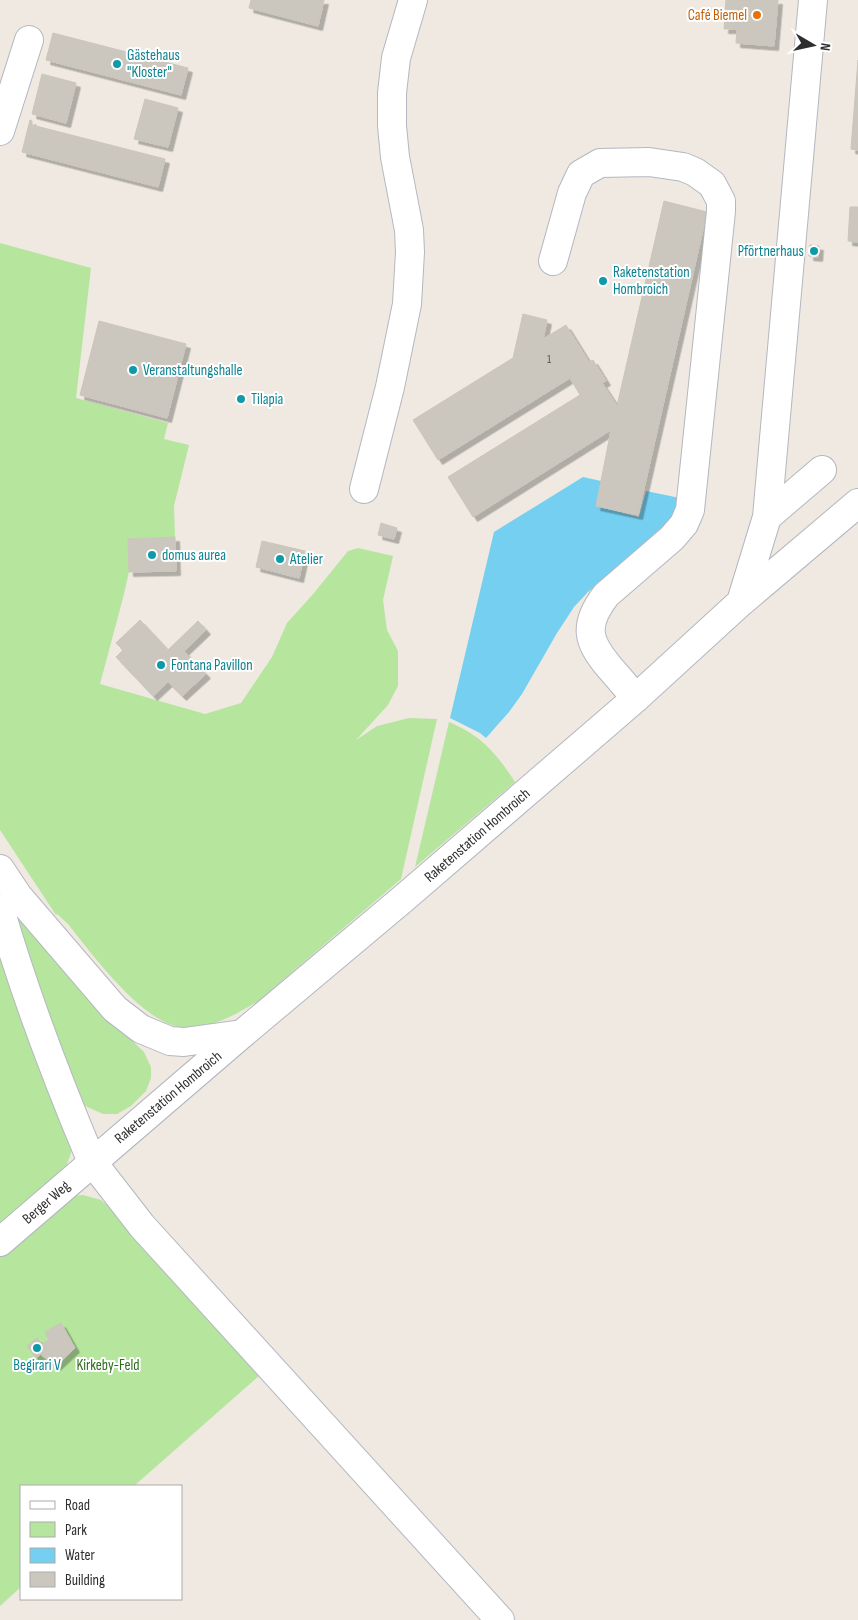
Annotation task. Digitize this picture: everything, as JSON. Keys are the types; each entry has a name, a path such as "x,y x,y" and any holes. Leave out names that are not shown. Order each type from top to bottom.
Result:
{"street":[{"path":"364,489 390,387 407,304 410,252 409,230 395,157 392,126 392,93 396,58 413,0"},
{"path":"741,602 767,517 813,0"},
{"path":"0,131 29,40"},
{"path":"553,262 572,193 581,174 600,163 649,162 683,167 705,178 718,193 721,211 690,510 684,524 672,538 606,595 592,618 590,636 596,651 636,698"},
{"path":"767,517 822,470"},
{"name":"Raketenstation Hombroich","path":"92,1162 404,898 636,698 741,602 858,504"},
{"path":"0,869 18,896 115,1009 141,1029 170,1041 184,1042 242,1034"},
{"path":"0,908 11,946 66,1102 92,1162 142,1226 500,1620"},
{"name":"Berger Weg","path":"0,1242 92,1162"}],"green space":[{"path":"0,243 91,268 76,398 168,423 164,439 189,445 174,506 175,537 128,539 129,572 100,684 205,714 241,703 272,657 287,623 348,551 358,548 393,556 383,600 387,630 398,651 398,686 388,705 356,740 377,726 409,718 437,719 401,879 257,1002 232,1016 205,1026 186,1028 170,1024 154,1016 137,1003 105,970 68,924 56,915 0,830"},
{"path":"449,722 471,733 487,746 515,782 415,867"},
{"path":"16,910 45,950 83,993 144,1052 151,1067 151,1078 146,1091 131,1106 117,1114 103,1114 85,1106 71,1091 11,914"},
{"path":"0,933 72,1150 64,1173 0,1229"},
{"name":"Kirkeby-Feld","path":"83,1195 101,1200 109,1207 260,1375 135,1485 20,1485 20,1588 0,1606 0,1247 72,1196"}],"water":[{"path":"583,477 601,481 596,506 639,517 646,491 680,498 676,512 664,530 588,592 574,607 522,694 486,738 450,718 494,532"}],"building":[{"path":"251,0 324,0 318,26 249,8"},
{"path":"726,0 739,0 737,29 724,29"},
{"name":"Café Biemel","path":"739,0 778,0 774,46 736,43"},
{"name":"Gästehaus \"Kloster\"","path":"53,33 188,68 181,95 46,60"},
{"path":"858,60 858,150 851,149"},
{"path":"42,74 76,83 66,123 32,114"},
{"path":"145,99 178,108 168,147 134,139"},
{"path":"30,120 32,125 165,159 158,187 22,152"},
{"path":"664,201 707,212 638,515 596,506 611,430 473,517 448,477 580,395 570,378 438,460 413,420 513,358 523,314 547,320 543,339 566,325 589,362 593,360 606,381 602,383 617,406"},
{"path":"850,207 858,207 858,242 848,241"},
{"name":"Pförtnerhaus","path":"810,245 819,246 818,257 809,256"},
{"name":"Veranstaltungshalle","path":"99,321 186,344 167,418 80,395"},
{"path":"381,523 397,528 394,539 378,535"},
{"name":"domus aurea","path":"175,537 176,571 129,572 128,539"},
{"name":"Atelier","path":"262,541 305,551 299,578 256,567"},
{"name":"Fontana Pavillon","path":"140,620 168,650 198,621 206,630 184,651 206,674 182,696 168,682 153,696 116,657 123,650 116,643"},
{"path":"61,1323 75,1348 56,1366 40,1354 46,1350 42,1344 49,1340 45,1332"},
{"name":"Begirari V","path":"37,1338 46,1350 36,1358 27,1346"}],"place":[{"name":"Café Biemel","path":"757,15"},
{"name":"Gästehaus \"Kloster\"","path":"117,64"},
{"name":"Pförtnerhaus","path":"814,251"},
{"name":"Raketenstation Hombroich","path":"603,281"},
{"name":"Veranstaltungshalle","path":"133,370"},
{"name":"Tilapia","path":"241,399"},
{"name":"domus aurea","path":"152,555"},
{"name":"Atelier","path":"280,559"},
{"name":"Fontana Pavillon","path":"161,665"},
{"name":"Begirari V","path":"37,1348"}]}
